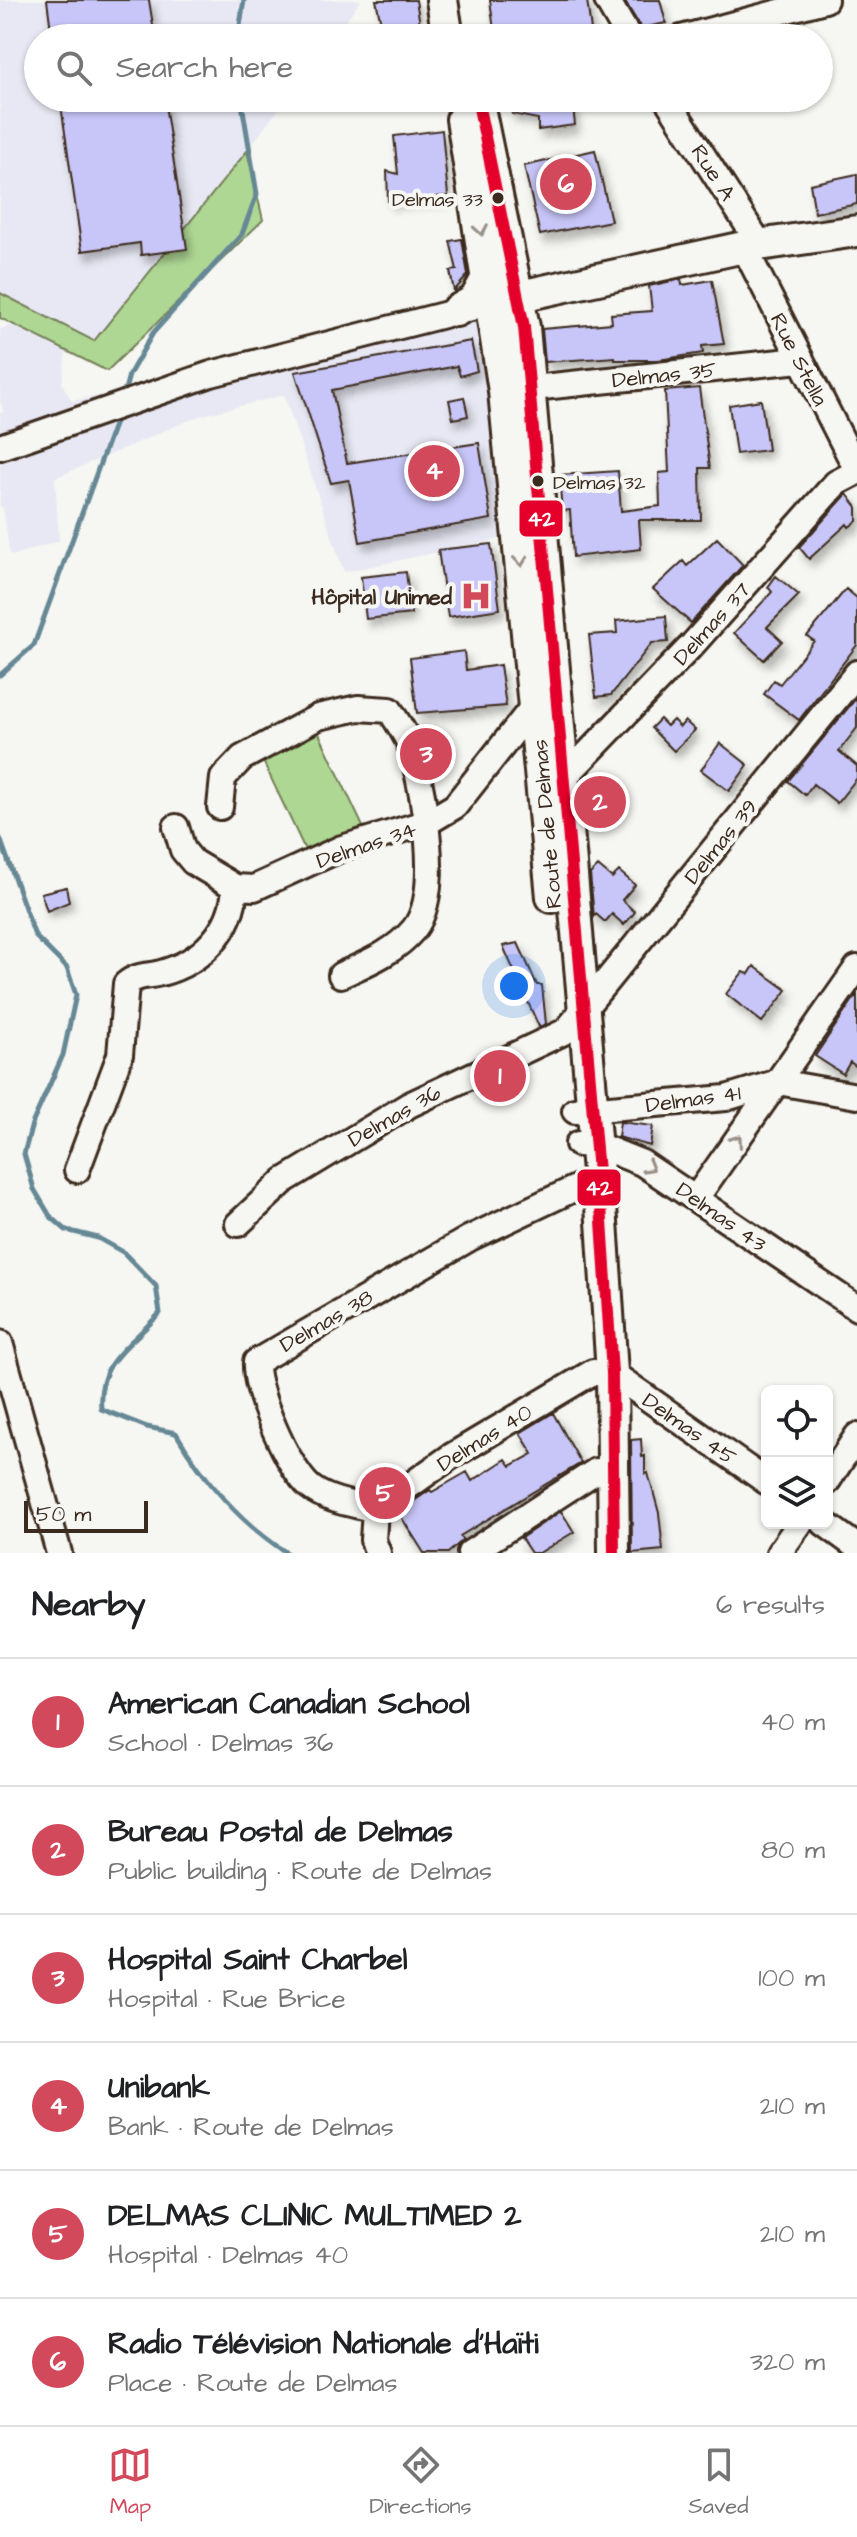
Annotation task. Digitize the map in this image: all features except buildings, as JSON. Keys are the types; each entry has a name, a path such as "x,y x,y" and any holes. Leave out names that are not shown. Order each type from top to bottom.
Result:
{"main road":[{"path":"442,0 446,24"},
{"path":"461,0 465,24"},
{"name":"Route de Delmas","path":"461,112 504,305"},
{"name":"Route de Delmas","path":"479,112 516,390 588,1145 614,1553"},
{"path":"456,311 475,300 504,305 561,289 753,247 857,231"},
{"name":"Route de Delmas","path":"516,390 536,703 553,777"},
{"name":"Route de Delmas","path":"588,1145 582,1185 602,1372 594,1553"}],"street":[{"path":"607,0 621,24"},
{"path":"720,24 765,8 825,0"},
{"name":"Rue A","path":"674,112 753,247"},
{"name":"Rue Stella","path":"753,247 800,360 857,471"},
{"path":"0,447 259,360 456,311"},
{"name":"Delmas 35","path":"516,390 800,360"},
{"name":"Delmas 37","path":"553,777 693,644 836,483 857,471"},
{"name":"Delmas 39","path":"574,1020 857,673"},
{"name":"Delmas 34","path":"235,887 254,888 342,848 428,822 455,806 536,703"},
{"path":"220,807 223,778 242,758 318,717 358,708 390,710 411,745 428,822 428,877 422,914 414,929 390,951 341,975"},
{"path":"77,1170 120,1055 126,984 144,975 172,970 205,950 230,920 235,887 193,862 183,850 176,827"},
{"path":"696,1198 857,968"},
{"name":"Delmas 36","path":"238,1224 285,1180 409,1105 574,1020"},
{"name":"Delmas 41","path":"584,1110 726,1098 778,1082 857,1096"},
{"name":"Delmas 43","path":"588,1145 642,1163 857,1308"},
{"name":"Delmas 38","path":"375,1510 335,1499 311,1488 294,1468 265,1403 256,1362 470,1238 582,1185"},
{"path":"0,1343 59,1553"},
{"name":"Delmas 45","path":"602,1372 761,1478"},
{"name":"Delmas 40","path":"375,1510 450,1457 602,1372"},
{"path":"833,1473 857,1436"},
{"path":"470,1553 596,1471"},
{"path":"375,1510 373,1540 378,1553"},
{"path":"779,1553 796,1529"},
{"path":"832,1529 857,1547"}],"shaded area":[{"path":"0,0 361,0 343,24 24,24 24,112 276,112 194,221 94,341 0,293"},
{"path":"478,316 488,342 509,537 344,572 284,395 199,416 55,478 59,541 10,556 3,507 0,507 0,413 4,412 0,401 0,329 19,323 67,343 62,384 72,401 108,394 113,405 210,362 259,350"}],"green space":[{"path":"247,151 263,220 107,371 0,318 0,293 94,341"},
{"path":"315,725 365,831 308,856 261,757"}],"waterway":[{"path":"240,24 244,0"},
{"path":"123,397 129,375 153,333 242,234 257,194 243,112"},
{"path":"0,675 34,645 118,414"},
{"path":"0,838 35,936 67,968 76,995 63,1055 32,1124 24,1154 34,1189 50,1216 66,1230 98,1238 123,1252 156,1286 160,1313 110,1366 101,1392 101,1409 147,1427 176,1433 198,1468 225,1500 254,1529 287,1553"}],"transit line":[{"name":"42","path":"480,112 524,327 601,1206 612,1373 614,1553"}],"place":[{"name":"Radio Télévision Nationale d'Haïti","path":"566,184"},
{"name":"Delmas 33","path":"498,198"},
{"name":"Unibank","path":"434,471"},
{"name":"Delmas 32","path":"538,481"},
{"name":"Hôpital Unimed","path":"476,596"},
{"name":"Hospital Saint Charbel","path":"426,754"},
{"name":"Bureau Postal de Delmas","path":"600,802"},
{"name":"American Canadian School","path":"500,1076"},
{"name":"DELMAS CLINIC MULTIMED 2","path":"385,1493"}]}
